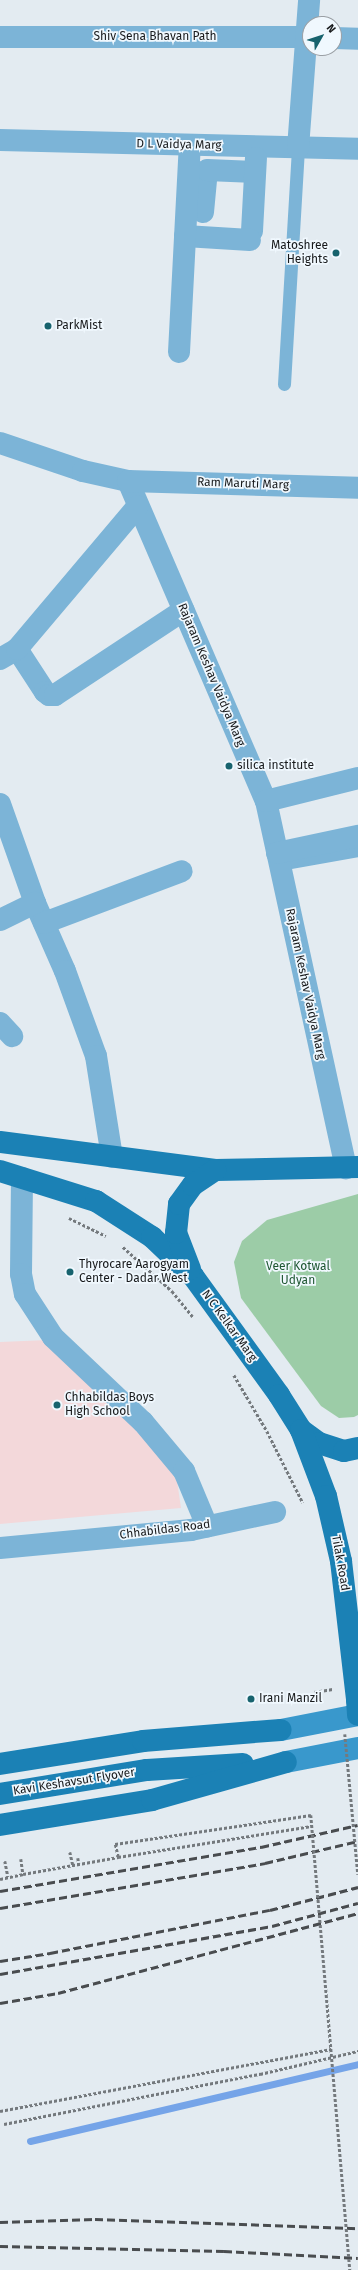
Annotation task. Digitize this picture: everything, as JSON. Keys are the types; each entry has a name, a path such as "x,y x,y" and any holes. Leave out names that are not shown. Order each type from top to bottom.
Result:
{"main road":[{"path":"0,1142 215,1170 352,1168"},
{"path":"193,1276 176,1233 179,1204 193,1185 215,1170"},
{"name":"N C Kelkar Marg","path":"0,1171 96,1201 152,1237 193,1276 279,1395 302,1430 319,1443 344,1451 358,1448"},
{"name":"Tilak Road","path":"302,1430 326,1496 341,1560 353,1705"},
{"path":"0,1764 143,1741 281,1730 353,1705"},
{"name":"Kavi Keshavsut Flyover","path":"147,1770 281,1730"},
{"path":"0,1825 152,1800 286,1762 351,1740"},
{"name":"Kavi Keshavsut Flyover","path":"0,1794 147,1770 286,1762"}],"street":[{"path":"309,0 309,16"},
{"name":"Shiv Sena Bhavan Path","path":"0,37 302,37"},
{"path":"342,38 358,39"},
{"path":"298,148 306,56"},
{"name":"D L Vaidya Marg","path":"0,140 358,149"},
{"path":"179,352 189,301 185,236 190,145"},
{"path":"185,236 251,235 249,171 250,147"},
{"path":"203,212 207,170 249,171"},
{"path":"0,443 83,471 128,480"},
{"name":"Ram Maruti Marg","path":"128,480 358,488"},
{"name":"Rajaram Keshav Vaidya Marg","path":"128,480 266,801 278,858 352,1168"},
{"path":"138,506 56,606 8,654 45,692 49,695 55,695 184,610"},
{"path":"266,801 358,778"},
{"path":"0,804 40,913 65,971 96,1056 112,1157"},
{"path":"278,858 358,836"},
{"path":"0,920 40,913 182,871"},
{"path":"22,1178 21,1274 25,1294 54,1337 143,1422 184,1470 207,1526"},
{"name":"Chhabildas Road","path":"0,1548 191,1530 275,1512"}],"lane":[{"path":"284,384 298,148"},
{"path":"278,858 358,850"}],"path":[{"path":"63,1215 110,1238"},
{"path":"122,1246 172,1291 194,1320"},
{"path":"234,1373 267,1431 303,1503 305,1510"},
{"path":"275,1512 326,1496"},
{"path":"317,1707 314,1692 353,1705"},
{"path":"351,1740 358,1874"},
{"path":"118,1856 115,1844 311,1814 350,2270"},
{"path":"0,1879 118,1856 312,1826"},
{"path":"70,1852 73,1865"},
{"path":"78,1858 79,1864"},
{"path":"21,1859 23,1874"},
{"path":"5,1861 8,1877"},
{"path":"0,2110 331,2049"},
{"path":"4,2124 260,2074 358,2051"}],"shaded area":[{"name":"Chhabildas Boys High School","path":"48,1340 175,1467 181,1508 0,1524 0,1342"}],"green space":[{"name":"Veer Kotwal Udyan","path":"358,1194 358,1415 354,1417 339,1418 321,1406 241,1298 234,1262 242,1241 267,1220"}],"waterway":[{"path":"30,2141 358,2064"}],"railway":[{"path":"0,1891 261,1847 358,1825"},
{"path":"0,1908 265,1863 358,1841"},
{"path":"0,1961 50,1953 270,1910 358,1887"},
{"path":"0,1974 272,1926 358,1903"},
{"path":"0,2003 58,1993 358,1913"},
{"path":"0,2222 95,2219 358,2228"},
{"path":"0,2246 224,2251 358,2258"}],"place":[{"name":"Matoshree Heights","path":"336,253"},
{"name":"ParkMist","path":"48,326"},
{"name":"silica institute","path":"229,766"},
{"name":"Thyrocare Aarogyam Center - Dadar West","path":"70,1272"},
{"name":"Chhabildas Boys High School","path":"57,1405"},
{"name":"Irani Manzil","path":"251,1699"}]}
